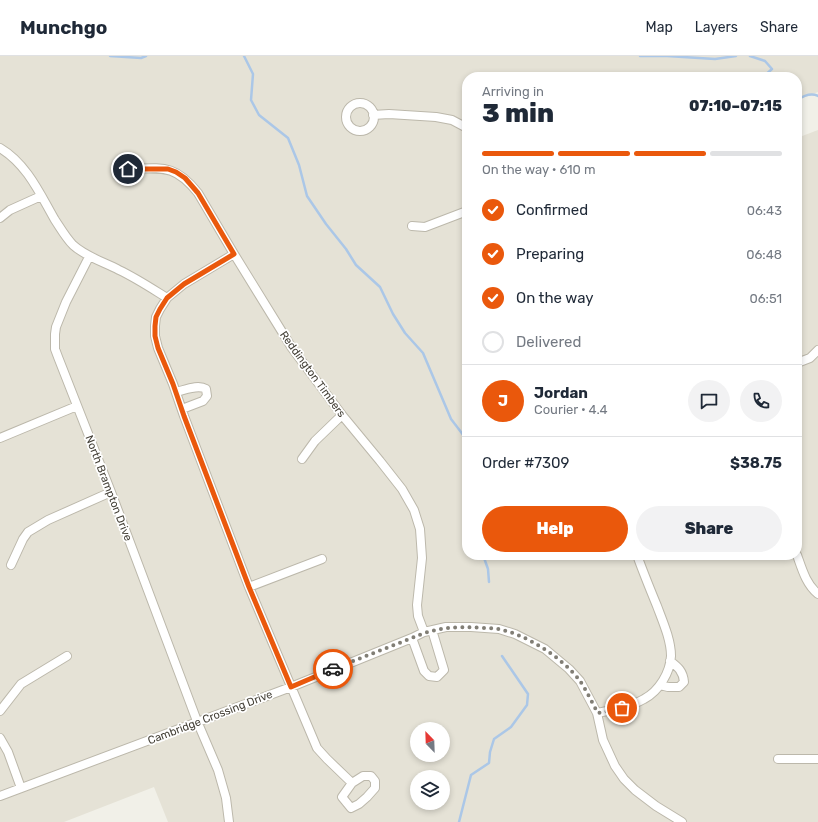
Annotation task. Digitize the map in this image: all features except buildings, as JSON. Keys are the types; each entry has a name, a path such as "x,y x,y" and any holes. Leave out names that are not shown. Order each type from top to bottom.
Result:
{"street":[{"path":"374,115 389,114 436,117 452,120 462,125"},
{"path":"0,148 18,162 27,173 65,236 73,246 89,257 136,278 167,298"},
{"name":"Reddington Timbers","path":"128,169 168,169 185,178 198,193 292,348 342,415 402,489 414,510 420,529 422,558 417,605 418,616 428,631 444,670 442,674 437,677 429,676 424,671 412,638"},
{"path":"0,218 10,210 41,196"},
{"path":"412,226 425,227 462,213"},
{"path":"234,254 184,284 167,298 156,317 155,336 158,348 249,587 317,748 352,782"},
{"name":"North Brampton Drive","path":"89,257 63,308 56,327 55,349 111,492 197,721 218,770 226,798 229,822"},
{"path":"802,362 810,358 818,350"},
{"path":"176,392 199,386 203,387 208,392 203,401 182,410"},
{"path":"0,438 77,406"},
{"path":"302,459 315,440 342,415"},
{"path":"11,565 23,539 28,532 48,520 111,492"},
{"path":"249,587 322,559"},
{"path":"598,713 622,708 645,699 660,685 667,673 671,656 669,642 665,627 639,560"},
{"path":"799,560 804,576 811,588 818,594"},
{"name":"Cambridge Crossing Drive","path":"0,796 291,687 428,631 446,627 471,627 499,629 515,634 545,649 572,673 580,681 598,713 603,740 615,766 624,779 635,790 656,806 682,822"},
{"path":"0,710 21,684 67,656"},
{"path":"660,685 679,687 684,682 683,675 676,665 670,661"},
{"path":"0,738 8,752 21,788"},
{"path":"778,759 818,759"}],"shaded area":[{"path":"0,56 818,56 818,92 802,98 802,72 462,72 462,560 802,560 802,136 818,130 818,822 168,822 154,787 64,822 0,822"}],"waterway":[{"path":"110,56 141,58 146,56"},
{"path":"244,56 253,74 251,100 259,115 288,138 299,165 307,196 356,265 380,287 393,314 405,333 423,353 451,419 462,433"},
{"path":"640,56 715,59 736,56"},
{"path":"750,56 765,61 772,69 769,72"},
{"path":"802,97 810,94 818,96"},
{"path":"485,560 488,569 489,582"},
{"path":"459,822 471,775 489,763 490,752 494,739 511,727 527,705 528,694 502,656"}],"way so far":[{"path":"333,669 424,632 446,627 499,629 515,634 545,649 569,669 580,681 598,713 622,708"}],"route":[{"path":"128,169 168,169 185,178 198,193 234,254 184,284 167,298 156,317 155,336 158,348 173,384 249,587 291,687 333,669"}]}
